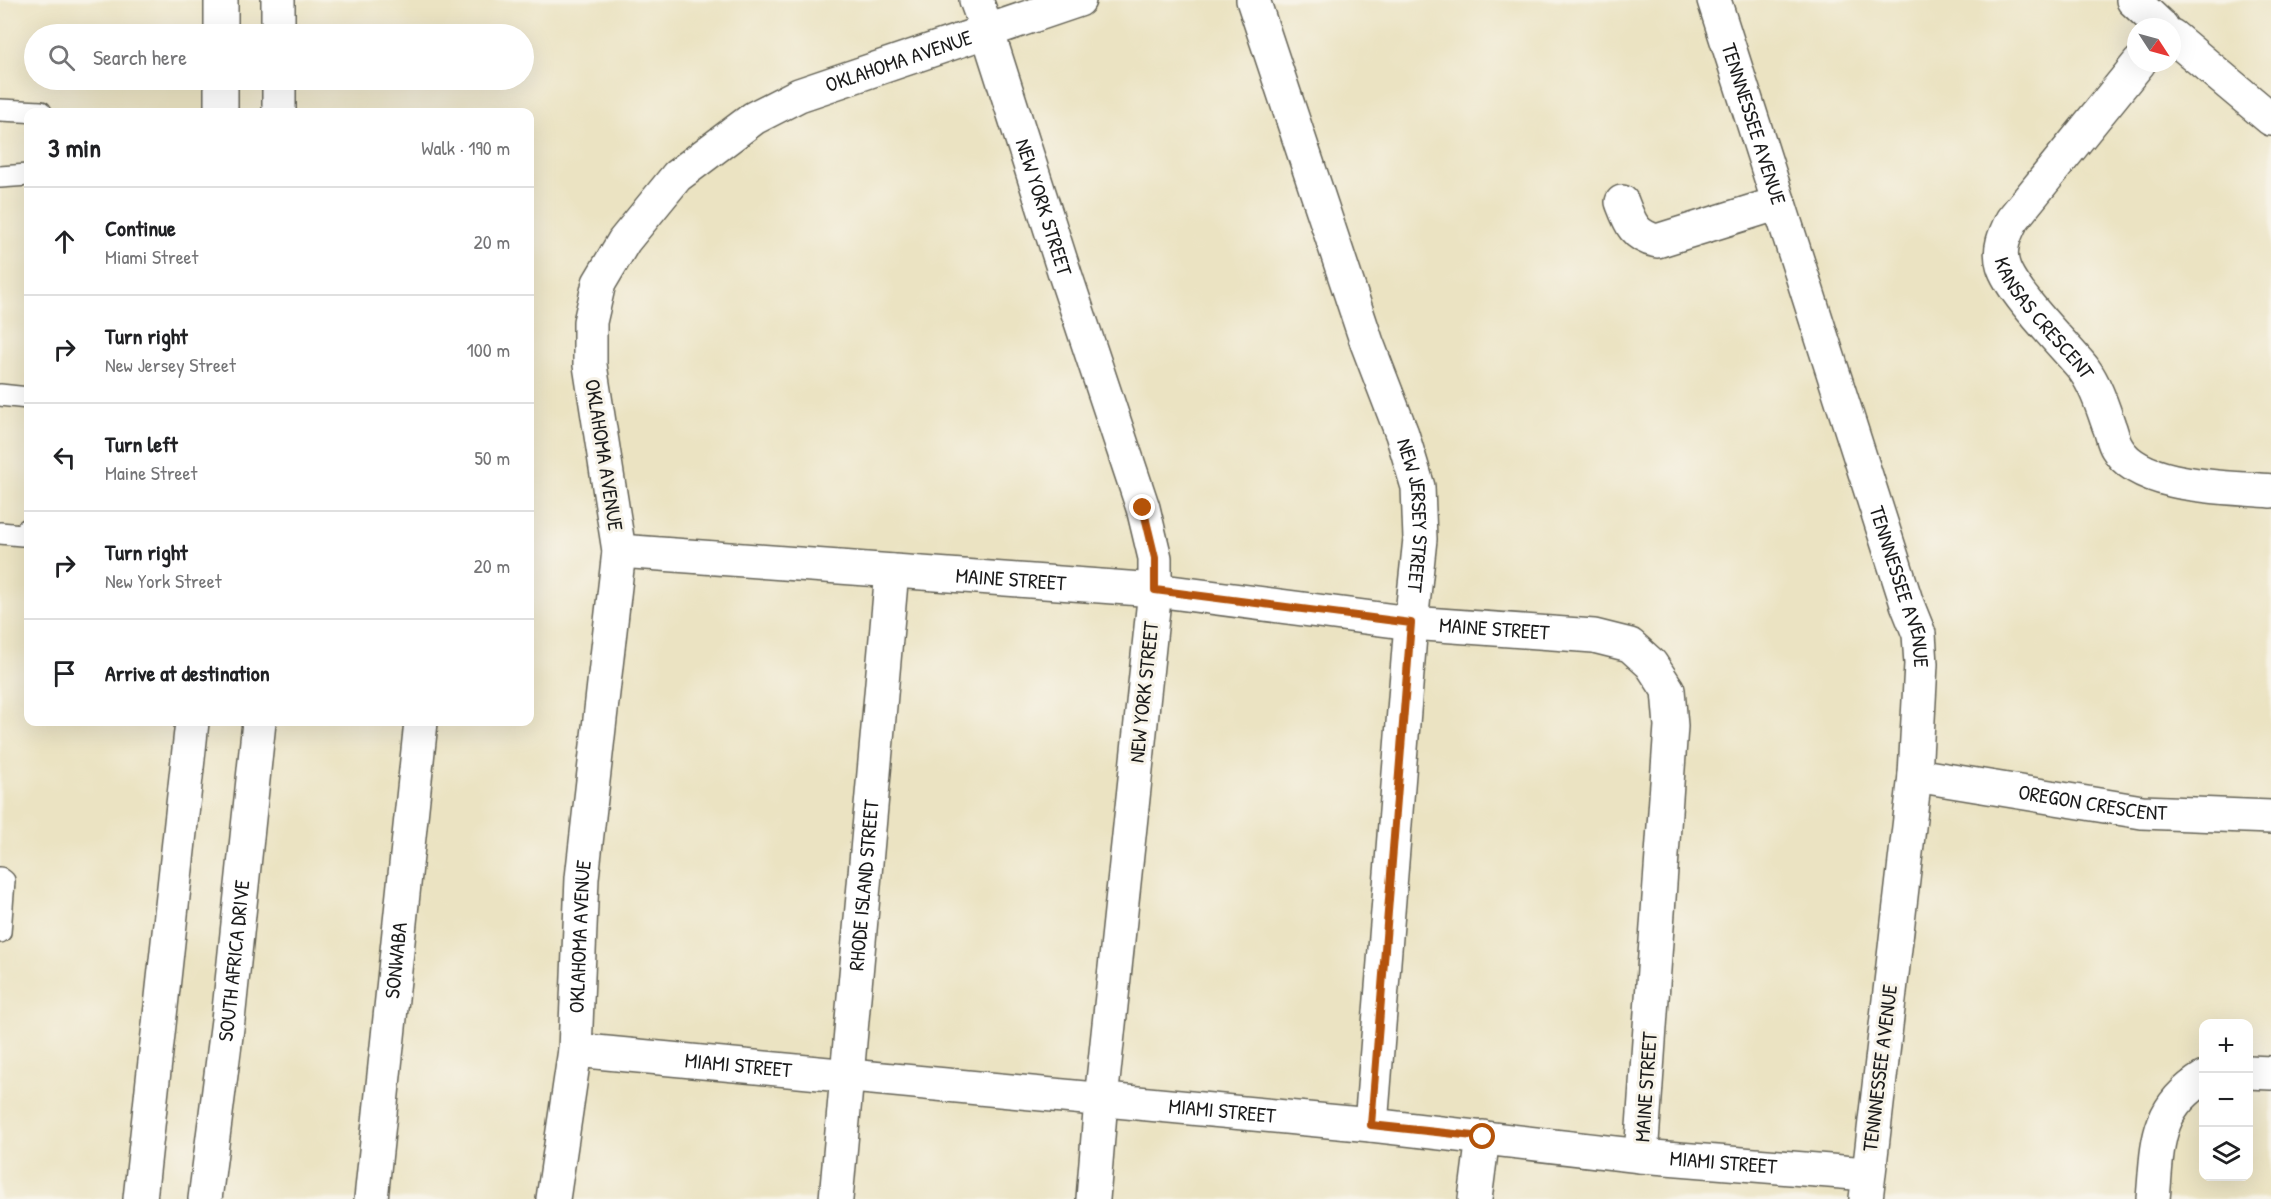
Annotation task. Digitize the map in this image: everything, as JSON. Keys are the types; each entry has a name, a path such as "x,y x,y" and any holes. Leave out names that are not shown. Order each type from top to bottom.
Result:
{"street":[{"path":"221,0 221,24"},
{"path":"278,0 278,24"},
{"name":"NEW YORK STREET","path":"975,0 987,30 1068,285 1143,508 1155,558 1155,590 1101,1100 1093,1199"},
{"name":"OKLAHOMA AVENUE","path":"554,1199 575,1050 582,878 619,551 590,365 590,322 600,283 624,241 677,176 754,118 800,95 1079,0"},
{"name":"NEW JERSEY STREET","path":"1253,0 1367,343 1402,434 1418,487 1420,539 1411,623 1371,1125"},
{"name":"TENNNESSEE AVENUE","path":"1714,0 1907,604 1919,634 1921,664 1915,775 1866,1187"},
{"path":"2133,0 2152,18"},
{"path":"2181,44 2271,119"},
{"name":"KANSAS CRESCENT","path":"2132,72 2012,220 2002,240 2002,264 2017,290 2084,368 2093,382 2117,449 2132,463 2153,475 2173,481 2271,491"},
{"path":"221,90 221,108"},
{"path":"279,90 279,108"},
{"path":"1622,202 1630,224 1644,238 1657,241 1779,203"},
{"name":"MAINE STREET","path":"619,551 1155,590 1411,623 1594,636 1630,645 1651,664 1668,690 1671,726 1641,1156"},
{"name":"RHODE ISLAND STREET","path":"836,1199 892,571"},
{"path":"140,1199 192,726"},
{"name":"SOUTH AFRICA DRIVE","path":"205,1199 228,1020 259,726"},
{"name":"SONWABA","path":"375,1199 421,726"},
{"name":"OREGON CRESCENT","path":"1915,775 2142,812 2271,817"},
{"name":"MIAMI STREET","path":"575,1050 1371,1125 1641,1156 1866,1187"},
{"path":"2253,1072 2271,1073"},
{"path":"2153,1199 2157,1147 2163,1124 2173,1102 2199,1081"},
{"path":"1475,1199 1483,1137"}],"lane":[{"path":"0,110 24,111"},
{"path":"0,177 24,175"},
{"path":"0,395 24,398"},
{"path":"0,533 22,535 24,533"},
{"path":"0,878 4,881 0,932"}],"route":[{"path":"1143,508 1155,558 1155,590 1411,623 1371,1125 1483,1137"}]}
